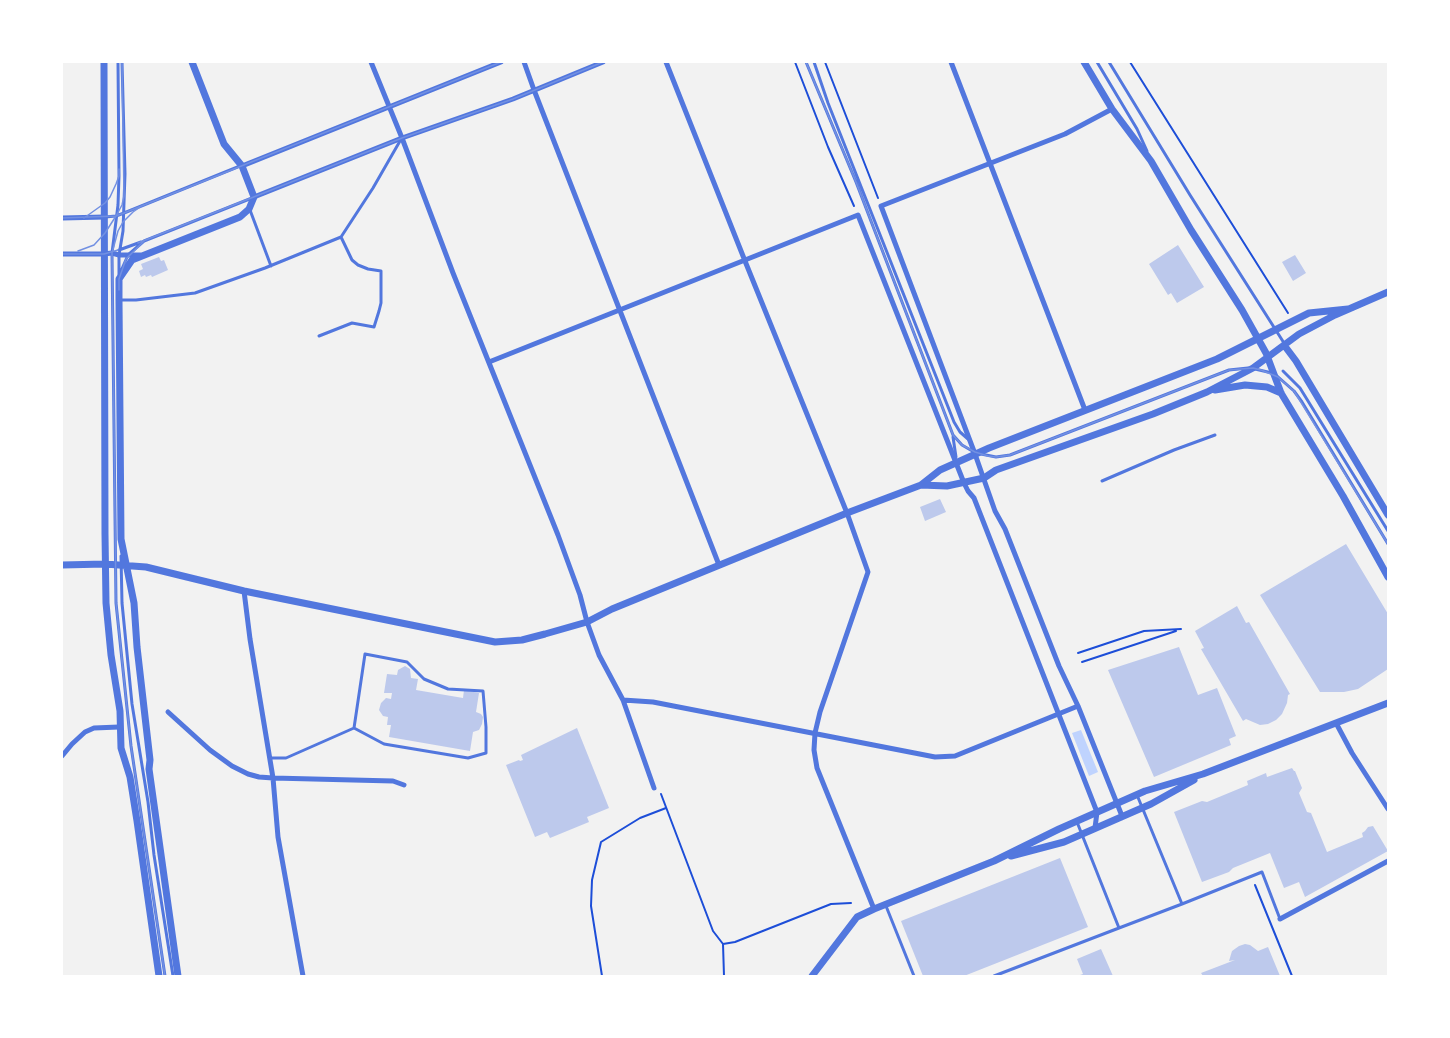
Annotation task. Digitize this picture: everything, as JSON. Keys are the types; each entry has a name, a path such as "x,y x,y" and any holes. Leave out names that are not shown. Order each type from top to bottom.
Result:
{"street":[{"path":"104,62 105,217 108,254 105,564 109,634 120,711 121,748 130,777 159,976"},
{"path":"178,976 149,769 150,760 134,603 121,565 119,279 132,260 140,255 240,217 249,209 254,197 242,166 224,144 192,62"},
{"path":"371,62 558,535 599,655 622,700 657,788"},
{"path":"242,166 501,62"},
{"path":"524,62 719,565"},
{"path":"254,197 603,62"},
{"path":"666,62 847,513 868,572 820,712 814,750 817,768 874,909"},
{"path":"951,62 1085,410"},
{"path":"1084,62 1112,109 1151,161 1242,310 1268,358 1281,393 1389,577"},
{"path":"1112,109 1065,134 881,206 976,453 995,511 1005,529 1122,816"},
{"path":"489,362 858,215 964,483 974,498 1097,812 1095,828"},
{"path":"62,218 105,217"},
{"path":"62,254 119,252 140,255"},
{"path":"921,485 947,486 984,478 996,470 1153,414 1207,392 1253,368 1308,329 1389,292"},
{"path":"62,565 105,564 146,567 244,591 495,642 522,640 587,622 612,609 719,565 921,485 940,470 976,453 1217,359 1309,313 1348,309"},
{"path":"1284,345 1296,361 1389,515"},
{"path":"1207,392 1245,385 1267,387 1281,393"},
{"path":"244,591 273,778 278,837 303,976"},
{"path":"622,700 653,702 934,758 954,756 1078,706"},
{"path":"812,976 857,917 994,861 1077,820 1145,791 1203,774 1389,703"},
{"path":"168,712 210,750 232,766 260,777 393,781 404,785"},
{"path":"1336,723 1352,753 1389,809"},
{"path":"62,756 85,732 94,728 119,727"},
{"path":"994,861 1064,842 1142,808 1203,774"},
{"path":"1280,919 1389,861"}],"lane":[{"path":"117,62 119,176 116,216 108,254 122,603 132,704 173,976"},
{"path":"119,279 125,171 122,62"},
{"path":"806,62 856,183 952,435 956,463"},
{"path":"813,62 954,422 960,432 970,440"},
{"path":"1097,62 1137,129 1151,161"},
{"path":"1109,62 1284,345"},
{"path":"119,300 195,293 271,266 341,237 402,138"},
{"path":"105,217 116,216 242,166"},
{"path":"119,252 254,197"},
{"path":"249,209 271,266"},
{"path":"320,336 352,323 374,327 380,311 381,271 368,269 352,260 341,237"},
{"path":"119,279 128,255 144,241"},
{"path":"952,435 962,445 976,453 996,457 1010,455 1218,374 1253,368 1273,374 1286,383 1302,402 1389,544"},
{"path":"1283,371 1304,393 1389,531"},
{"path":"1102,481 1215,435"},
{"path":"1370,484 1370,500"},
{"path":"121,565 116,603 131,746 165,976"},
{"path":"365,654 407,662 424,679 448,688 483,691 486,753 468,758 384,744 354,728 365,654"},
{"path":"270,758 286,758 354,728"},
{"path":"1137,795 1182,904"},
{"path":"1077,820 1119,928"},
{"path":"994,976 1262,872 1280,919"},
{"path":"885,904 914,976"}],"path":[{"path":"795,62 828,147 858,215"},
{"path":"825,62 881,206"},
{"path":"1130,62 1288,313"},
{"path":"1078,653 1144,631 1181,629 1082,663"},
{"path":"657,788 713,931 723,944 724,976"},
{"path":"602,976 591,906 592,880 601,842 640,818 666,808"},
{"path":"1251,876 1292,976"},
{"path":"723,944 735,942 831,904 851,903"}],"water":[{"path":"1081,730 1098,772 1089,776 1072,733"}],"building":[{"path":"1178,245 1204,287 1177,303 1171,293 1168,295 1149,264"},
{"path":"1295,255 1306,273 1293,281 1282,262"},
{"path":"159,257 161,261 164,260 168,270 152,277 145,275 141,277 139,271 143,269 141,264"},
{"path":"940,499 946,512 925,521 920,507"},
{"path":"1346,544 1388,614 1388,669 1358,689 1344,692 1320,692 1260,595"},
{"path":"1237,606 1246,623 1249,622 1290,694 1282,714 1268,724 1260,725 1246,719 1243,721 1201,649 1204,648 1195,631"},
{"path":"1179,647 1198,695 1217,688 1236,736 1229,739 1231,745 1154,777 1108,670"},
{"path":"405,666 410,669 411,678 418,679 416,690 463,698 464,690 479,693 476,712 483,717 482,724 479,730 473,732 470,751 389,737 391,725 387,725 388,717 383,716 379,710 386,698 391,699 392,693 384,693 387,674 397,675 398,670"},
{"path":"577,728 609,808 587,817 589,822 550,838 547,832 535,837 506,765 523,760 521,755"},
{"path":"1292,768 1302,788 1299,793 1307,812 1311,813 1327,852 1363,837 1362,833 1368,827 1373,826 1388,851 1305,897 1299,882 1284,888 1270,853 1202,882 1174,812 1202,801 1207,802 1248,785 1247,781 1266,773 1267,777"},
{"path":"1060,858 1088,927 964,976 923,976 901,921"},
{"path":"1245,944 1258,951 1268,947 1280,976 1203,976 1201,973 1235,960 1229,961 1232,951"},
{"path":"1101,949 1113,976 1077,976 1083,974 1077,959"}],"tram line":[{"path":"78,251 94,245 105,233 122,205 124,196 122,62"},
{"path":"62,218 116,216 501,62"},
{"path":"138,243 402,138 513,99 603,62"},
{"path":"806,62 856,182 953,435 962,445 988,456 1010,455 1229,370 1253,368 1278,377 1294,391 1388,544"},
{"path":"84,218 110,197 119,176 119,169"},
{"path":"143,205 123,222 112,253 116,603 131,746 165,976"},
{"path":"119,290 119,279 126,259 144,241"},
{"path":"62,254 104,254 118,250"}]}
